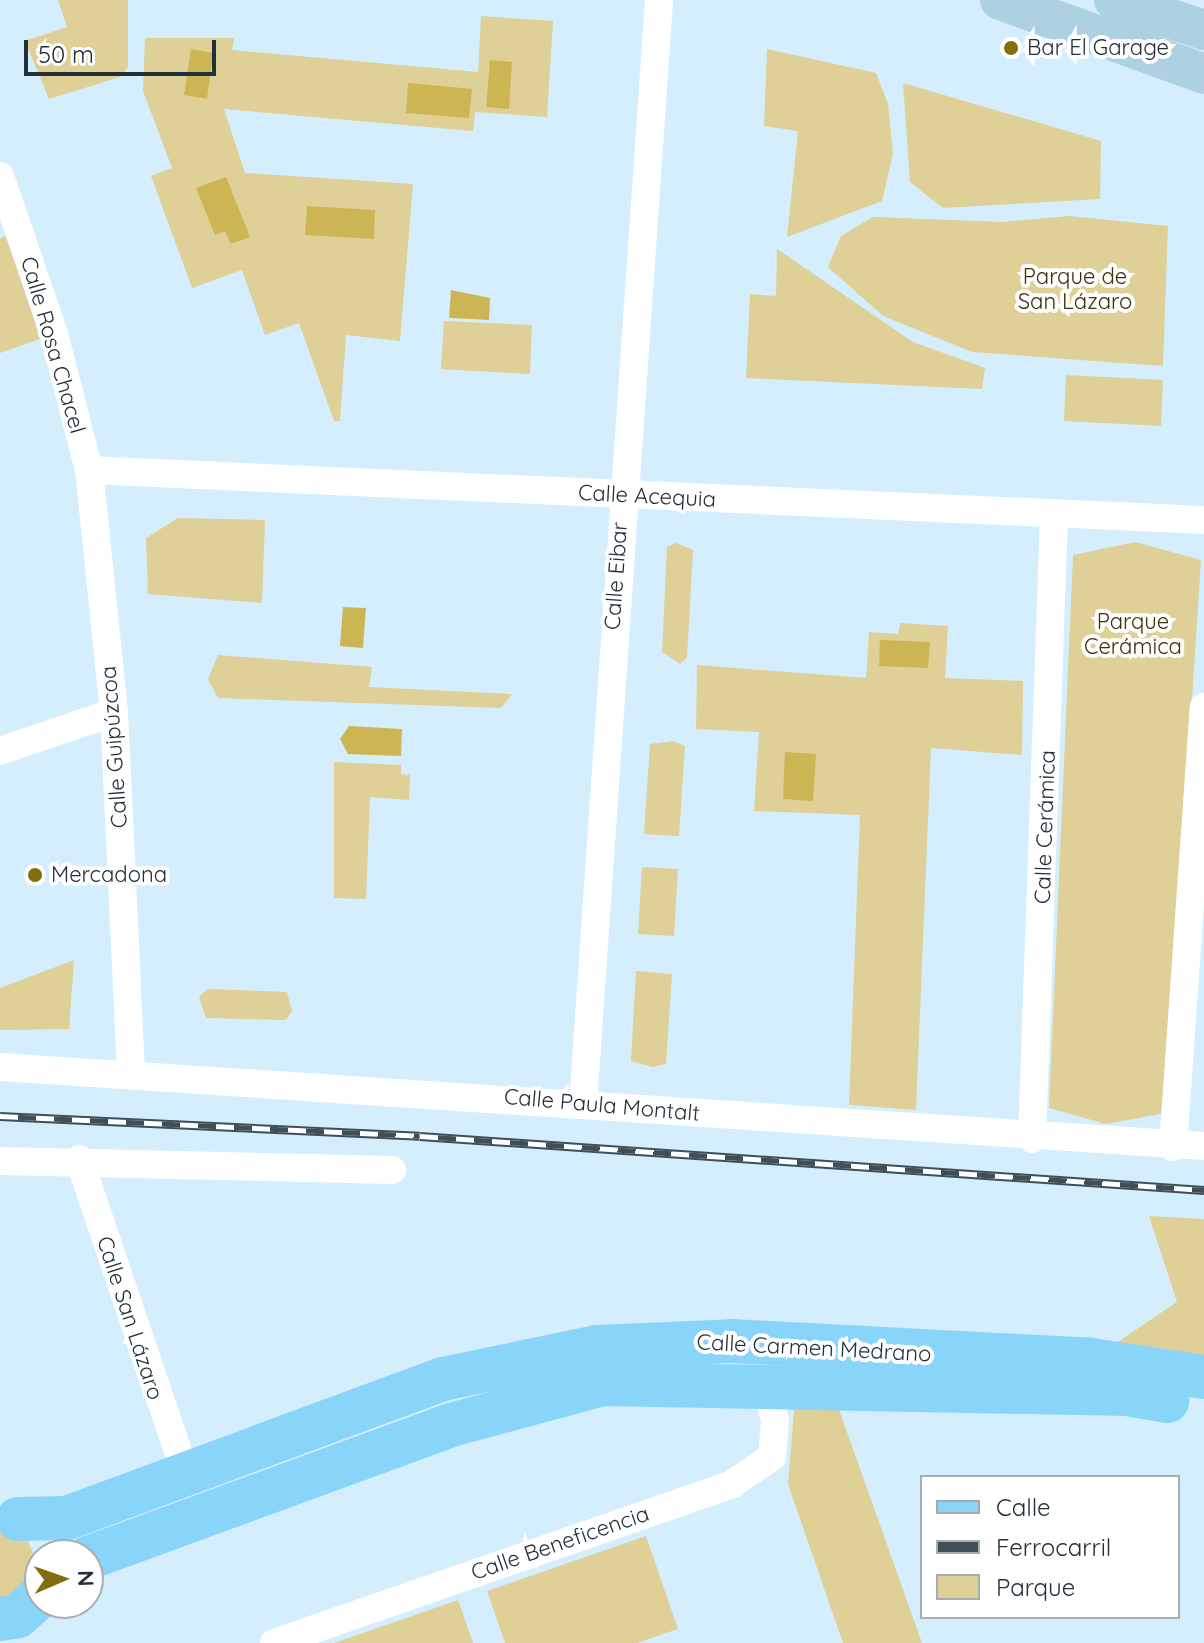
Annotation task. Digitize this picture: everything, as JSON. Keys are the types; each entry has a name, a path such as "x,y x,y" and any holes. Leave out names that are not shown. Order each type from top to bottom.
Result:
{"main road":[{"path":"1000,0 1204,74"},
{"path":"1114,0 1204,30"},
{"name":"Calle Carmen Medrano","path":"9,1517 67,1518 443,1379 597,1347 732,1341 1091,1360 1204,1377"},
{"name":"Calle Carmen Medrano","path":"104,1552 532,1398 603,1384 766,1384 1127,1394 1204,1407"},
{"path":"9,1517 32,1539"},
{"path":"0,1633 9,1643"}],"street":[{"name":"Calle Eibar","path":"583,1104 621,495 659,0"},
{"name":"Calle Rosa Chacel","path":"0,176 54,334 89,470"},
{"name":"Calle Acequia","path":"89,470 1204,520"},
{"name":"Calle Guipúzcoa","path":"89,470 114,712 131,1073"},
{"name":"Calle Cerámica","path":"1032,1139 1054,514"},
{"path":"1173,1147 1204,707"},
{"path":"0,751 114,712"},
{"name":"Calle Paula Montalt","path":"0,1067 583,1104 1032,1139 1204,1146"},
{"path":"0,1161 79,1159 392,1170"},
{"name":"Calle San Lázaro","path":"79,1159 186,1475"},
{"name":"Calle Beneficencia","path":"274,1643 732,1484 772,1457 775,1421 766,1384"}],"green space":[{"path":"58,0 128,0 128,67 120,77 49,99 25,41 67,27"},
{"path":"481,16 553,21 547,117 475,112 473,131 224,109 245,173 413,184 400,341 346,335 340,421 334,421 299,323 265,335 242,270 192,288 151,176 172,168 143,91 145,38 234,38 232,50 478,72"},
{"path":"767,49 876,73 888,104 893,153 882,201 787,237 798,131 764,126"},
{"name":"Parque de San Lázaro","path":"903,83 1101,141 1100,199 943,208 910,182"},
{"name":"Parque de San Lázaro","path":"1069,216 1168,226 1163,366 972,352 883,316 828,267 841,236 873,217 1002,222"},
{"path":"19,231 54,334 0,353 0,238"},
{"name":"Parque de San Lázaro","path":"777,249 913,342 985,368 982,389 746,378 750,294 776,296"},
{"path":"444,321 532,325 530,374 441,369"},
{"path":"1066,375 1163,380 1161,426 1064,421"},
{"path":"178,518 265,520 262,603 148,594 146,538"},
{"name":"Parque Cerámica","path":"1135,542 1201,560 1165,1113 1106,1124 1049,1108 1073,555"},
{"path":"676,543 693,550 687,658 680,664 662,652 667,547"},
{"path":"900,623 948,626 945,678 1023,681 1022,755 931,748 916,1110 849,1105 860,815 754,811 759,732 696,729 697,665 866,678 869,632 898,634"},
{"path":"218,655 372,667 369,687 512,694 501,708 218,698 208,679"},
{"path":"673,741 685,746 679,836 644,834 650,744"},
{"path":"334,762 401,765 401,774 410,775 409,800 370,797 366,899 334,898"},
{"path":"642,867 678,869 674,936 638,934"},
{"path":"74,960 69,1029 0,1030 0,988"},
{"path":"636,971 672,974 666,1064 653,1067 631,1061"},
{"path":"208,989 287,992 292,1011 286,1020 206,1018 199,997"},
{"path":"1149,1216 1204,1219 1204,1378 1091,1360 1177,1302"},
{"path":"795,1398 837,1404 922,1643 843,1643 788,1484"},
{"path":"0,1526 24,1539 24,1589 0,1607"},
{"path":"646,1536 678,1629 637,1643 505,1643 487,1591"},
{"path":"458,1600 473,1643 334,1643"}],"shaded area":[{"path":"191,49 213,53 207,99 184,95"},
{"path":"490,60 512,62 509,109 486,107"},
{"path":"408,83 472,89 469,118 406,113"},
{"path":"226,177 250,237 231,244 225,231 215,235 196,188"},
{"path":"307,206 375,210 374,239 305,235"},
{"path":"451,290 490,298 489,320 449,318"},
{"path":"343,607 366,608 363,648 340,646"},
{"path":"880,640 930,642 928,668 879,666"},
{"path":"349,726 402,729 401,756 348,754 340,739"},
{"path":"785,752 816,754 813,801 783,799"}],"railway":[{"path":"0,1116 420,1136 1204,1190"}],"place":[{"name":"Bar El Garage","path":"1011,48"},
{"name":"Mercadona","path":"35,875"}]}
